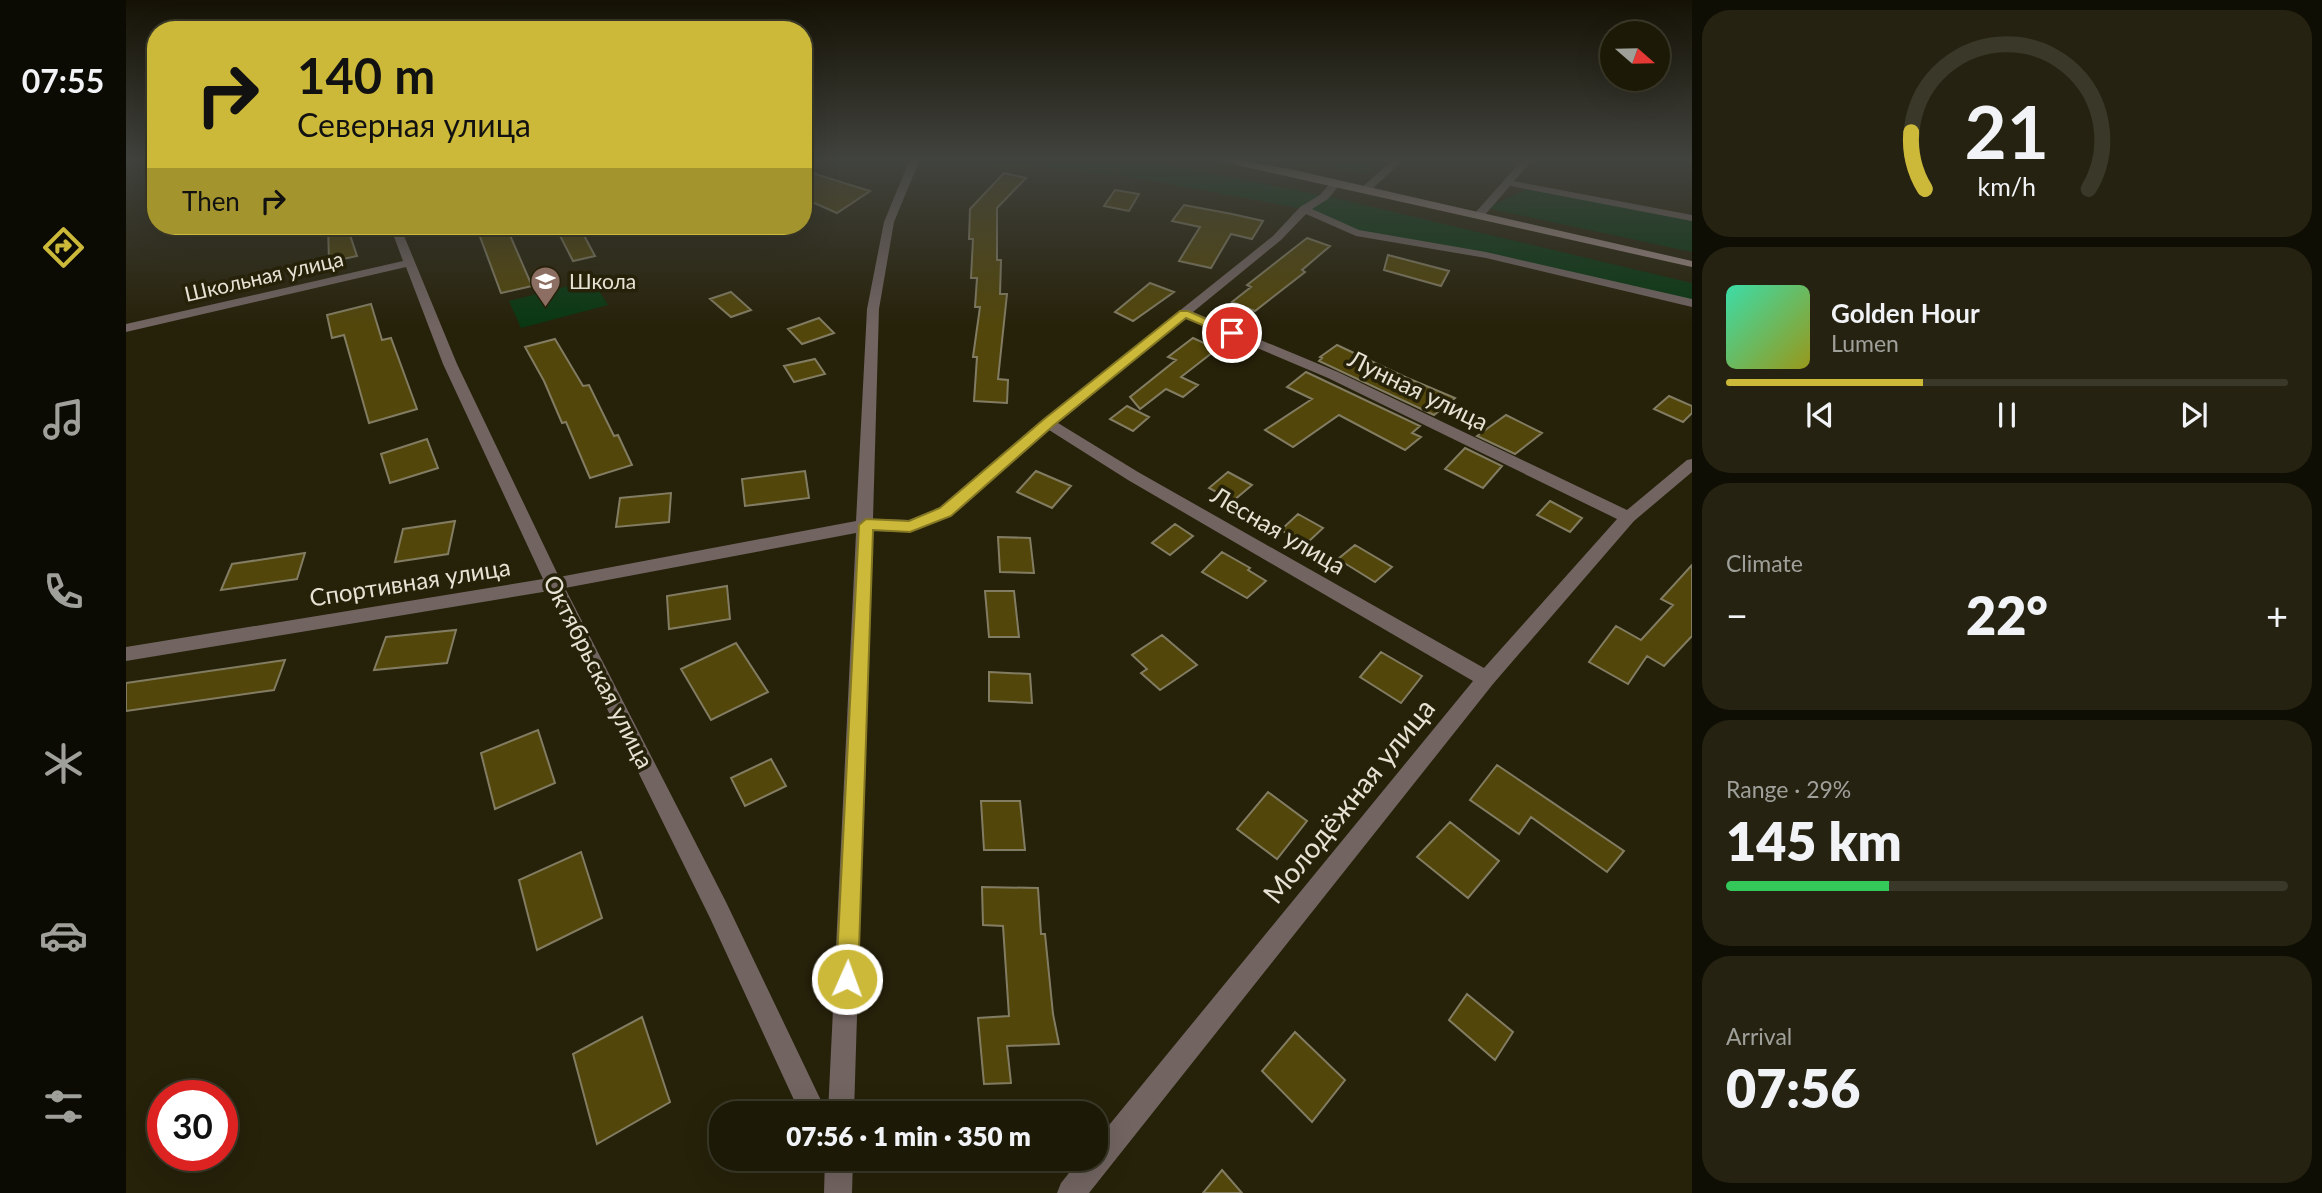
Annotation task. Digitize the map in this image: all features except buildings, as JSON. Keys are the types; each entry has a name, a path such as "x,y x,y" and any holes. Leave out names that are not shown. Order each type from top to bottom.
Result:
{"main road":[{"path":"1479,215 1692,264"}],"street":[{"path":"842,1101 873,309 892,215"},
{"name":"Спортивная улица","path":"126,654 554,584 866,525 910,526 945,512 1048,423 1277,238 1299,215"},
{"path":"1316,215 1356,233 1486,255 1692,303"},
{"path":"1675,215 1692,218"},
{"name":"Октябрьская улица","path":"399,235 450,364 554,584 718,910 808,1101"},
{"name":"Школьная улица","path":"126,328 410,263"},
{"name":"Лунная улица","path":"1184,313 1333,375 1628,517"},
{"name":"Лесная улица","path":"1048,423 1133,476 1486,679"},
{"name":"Молодёжная улица","path":"1071,1193 1486,679 1628,517 1692,464"}],"green space":[{"path":"1316,215 1405,215 1692,283 1692,300 1486,255 1356,233"},
{"path":"1517,215 1666,215 1692,220 1692,252"},
{"path":"592,280 608,305 521,328 509,301"}],"place":[{"name":"Школа","path":"546,309"}],"route":[{"path":"847,979 866,525 910,526 945,512 1048,423 1184,313 1232,333"}]}
